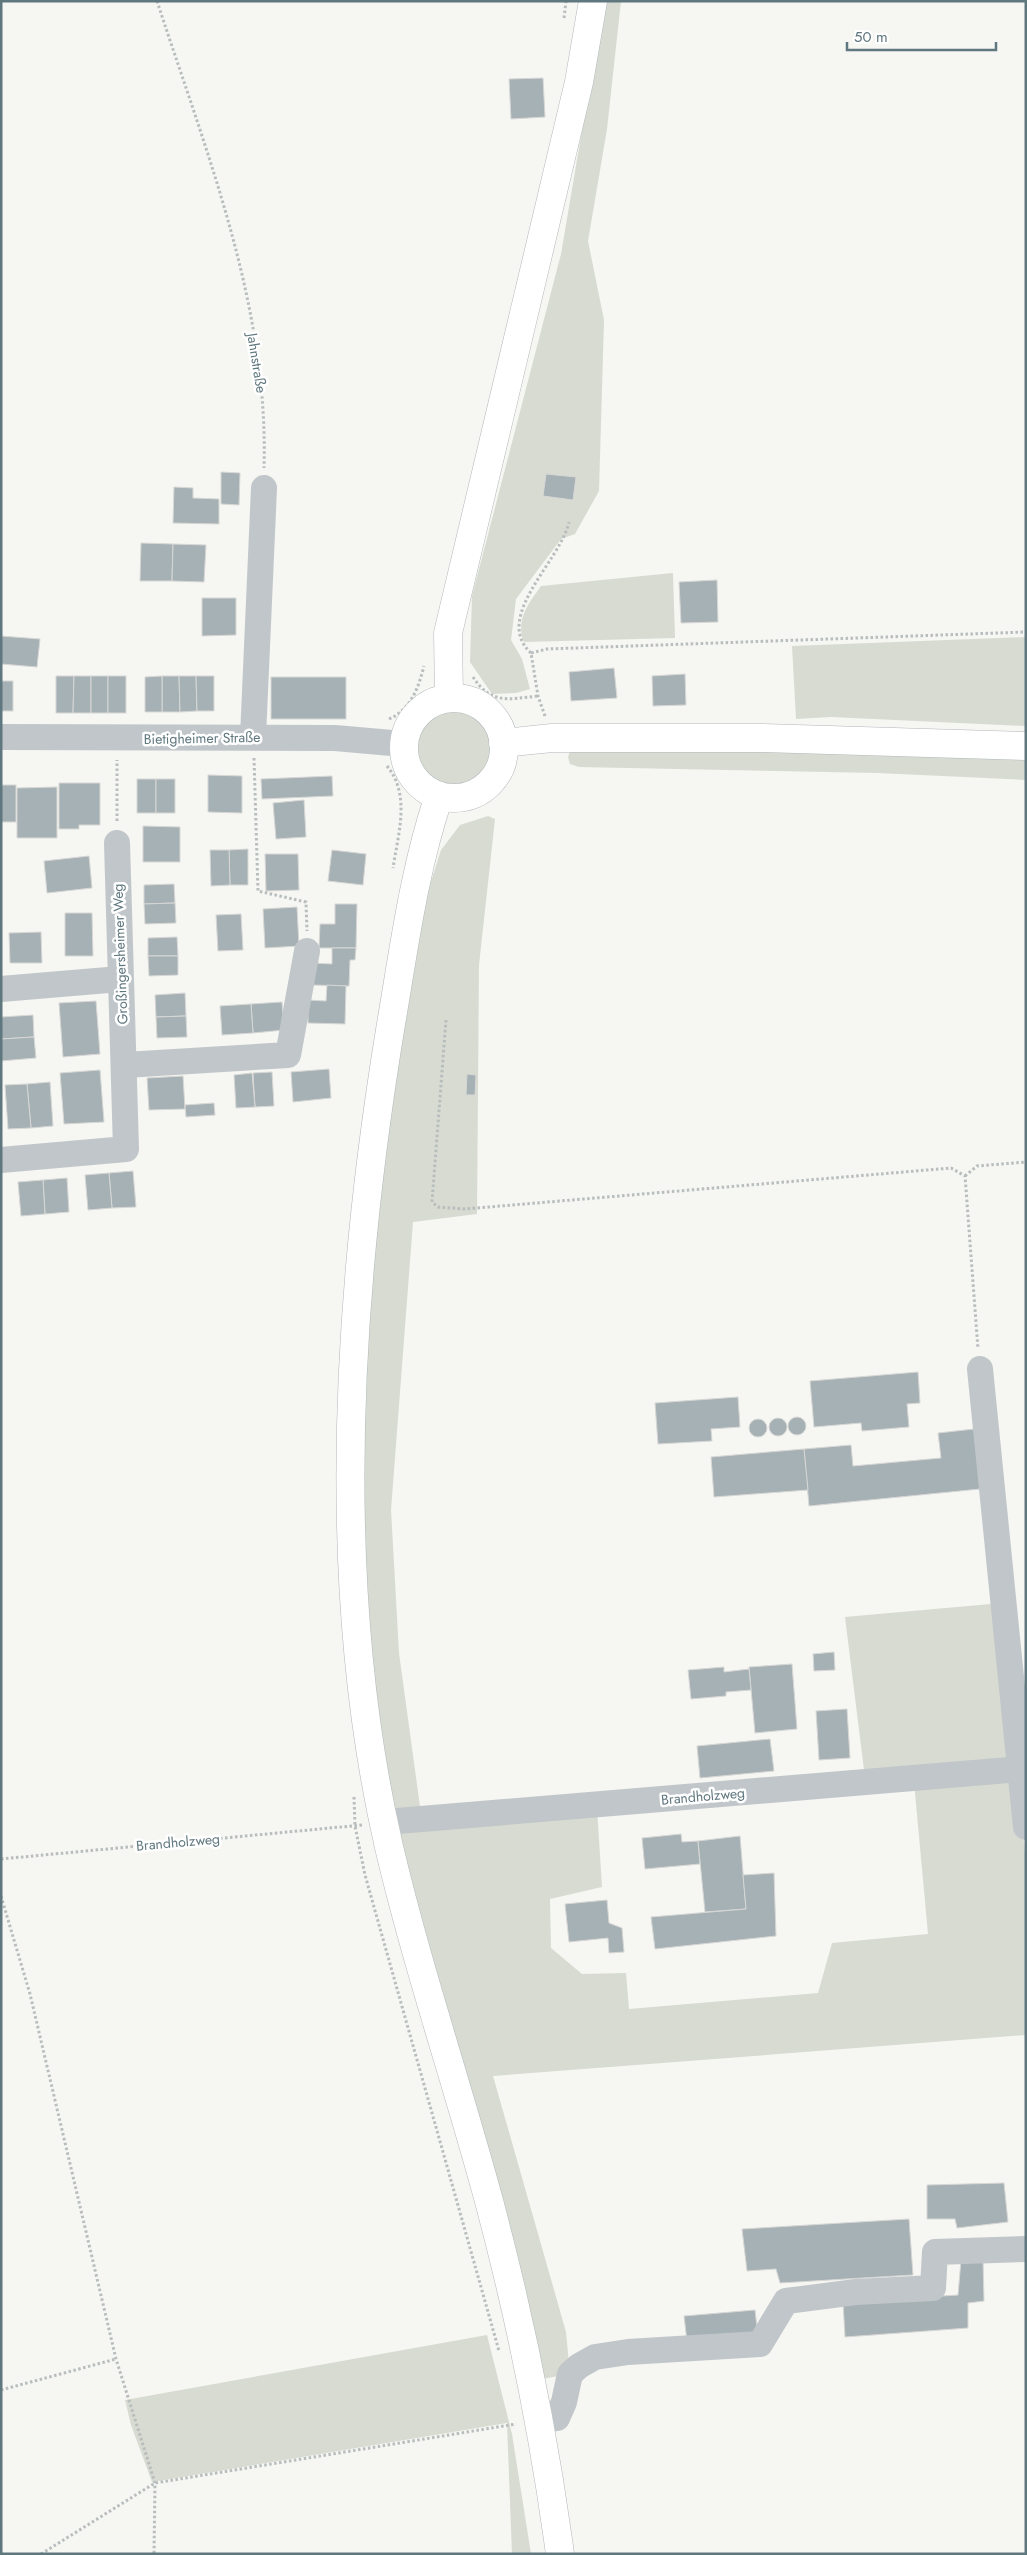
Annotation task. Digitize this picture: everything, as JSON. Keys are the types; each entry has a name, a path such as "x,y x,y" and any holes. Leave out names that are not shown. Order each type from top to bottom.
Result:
{"main road":[{"path":"435,678 466,699 479,704 490,713 498,725 504,743 504,754 499,770 489,784 472,795 457,798 439,796 423,788 414,779 404,757 390,743 426,706 448,633 579,82 592,1"},
{"path":"504,743 552,738 754,738 1026,746"},
{"path":"439,796 426,836 410,912 380,1090 359,1268 350,1409 352,1514 359,1656 370,1740 384,1822 427,1988 489,2202 518,2317 523,2426 560,2554"}],"street":[{"path":"253,738 264,488"},
{"name":"Bietigheimer Straße","path":"1,737 118,739 335,738 390,743"},
{"name":"Großingersheimer Weg","path":"1,1160 126,1149 117,843"},
{"path":"124,1065 288,1055 307,951"},
{"path":"1,989 120,979"},
{"path":"980,1369 1026,1827"},
{"name":"Brandholzweg","path":"384,1822 1021,1770"},
{"path":"523,2426 557,2418 564,2402 570,2374 579,2366 595,2357 628,2352 760,2344 786,2301 856,2292 933,2288 935,2252 1026,2249"}],"path":[{"name":"Jahnstraße","path":"157,1 236,244 262,384 265,447 264,488"},
{"path":"564,20 566,1"},
{"path":"392,872 402,804 393,773 386,764 376,759 390,743 378,726 407,707 416,694 435,678 472,675 480,689 491,697 509,699 538,696 531,653 519,637 520,613 560,547 570,522"},
{"path":"531,653 547,649 1026,632"},
{"path":"253,738 258,891 306,902 307,951"},
{"path":"117,843 118,739"},
{"path":"446,1020 432,1202 438,1207 465,1209 951,1168 965,1176"},
{"path":"965,1176 977,1166 1026,1162"},
{"path":"965,1176 980,1369"},
{"path":"354,1790 355,1826 365,1875 500,2358"},
{"name":"Brandholzweg","path":"1,1858 355,1826"},
{"path":"1,1896 30,1994 116,2359 155,2483 154,2554"},
{"path":"1,2390 116,2359"},
{"path":"513,2414 523,2426"},
{"path":"41,2554 155,2483 523,2426"}],"shaded area":[{"path":"604,1 621,1 607,129 588,241 604,320 599,491 575,534 561,539 516,599 511,640 522,659 530,689 516,693 492,694 470,662 472,596 561,254"},
{"path":"673,573 675,638 524,642 521,626 522,619 528,605 541,586"},
{"path":"1026,637 1026,726 831,717 796,719 792,646"},
{"path":"448,710 462,710 476,716 487,727 493,741 490,763 482,775 462,786 448,786 434,780 423,769 417,755 417,741 423,727 434,716"},
{"path":"592,747 1026,756 1026,780 878,773 579,767 570,764 568,757 571,749"},
{"path":"488,816 495,819 479,965 477,1214 413,1222 391,1510 399,1653 422,1821 597,1808 602,1887 550,1899 551,1948 582,1974 626,1973 629,2009 818,1993 832,1943 928,1934 914,1782 866,1786 845,1617 1002,1603 1026,1865 1026,2035 493,2076 566,2332 570,2374 542,2379 395,1823 379,1738 368,1640 364,1538 363,1412 368,1298 390,1110 427,894 441,850 460,825"},
{"path":"487,2335 512,2434 531,2554 512,2554 507,2423 152,2482 131,2425 125,2400"}],"building":[{"path":"543,78 545,117 511,119 509,79"},
{"path":"221,472 240,473 239,505 221,504"},
{"path":"546,474 576,477 573,500 543,496"},
{"path":"174,487 193,488 193,498 219,499 219,524 173,523"},
{"path":"141,543 173,544 172,581 140,581"},
{"path":"173,544 206,545 204,582 172,581"},
{"path":"717,580 718,622 681,623 679,582"},
{"path":"202,598 236,598 236,635 202,636"},
{"path":"1,636 40,639 37,667 1,664"},
{"path":"614,668 617,698 571,701 569,672"},
{"path":"685,674 686,705 653,706 652,676"},
{"path":"56,676 74,676 73,713 56,713"},
{"path":"74,676 91,676 91,713 73,713"},
{"path":"91,676 108,676 108,713 91,713"},
{"path":"108,676 126,676 126,713 108,713"},
{"path":"162,676 179,676 180,712 162,712"},
{"path":"162,676 162,712 145,712 145,677"},
{"path":"179,676 196,676 197,711 180,712"},
{"path":"196,676 214,676 214,711 197,711"},
{"path":"271,677 346,677 346,719 271,719"},
{"path":"1,681 13,681 13,711 1,711"},
{"path":"208,775 242,776 242,813 208,812"},
{"path":"332,776 333,796 262,799 261,779"},
{"path":"137,779 156,779 156,813 137,813"},
{"path":"156,779 175,779 175,813 156,813"},
{"path":"59,783 100,783 100,825 79,825 79,829 59,829"},
{"path":"1,785 16,785 16,822 1,822"},
{"path":"57,787 57,838 17,838 17,788"},
{"path":"304,800 306,837 276,839 273,803"},
{"path":"143,826 180,827 180,862 143,862"},
{"path":"248,849 248,885 230,885 229,850"},
{"path":"210,850 229,850 230,885 211,886"},
{"path":"332,850 366,854 363,885 328,881"},
{"path":"265,854 298,854 299,890 266,891"},
{"path":"89,856 92,888 47,893 44,861"},
{"path":"174,884 175,903 144,904 144,885"},
{"path":"175,903 176,923 145,924 144,904"},
{"path":"335,904 357,904 356,948 319,948 320,924 335,924"},
{"path":"297,907 299,946 265,948 263,909"},
{"path":"65,913 92,913 93,956 65,956"},
{"path":"241,914 243,950 218,951 216,915"},
{"path":"41,932 42,963 10,963 9,933"},
{"path":"177,937 178,956 148,956 148,938"},
{"path":"332,948 356,948 355,960 350,960 349,986 312,985 313,963 332,964"},
{"path":"148,956 178,956 178,975 149,976"},
{"path":"327,985 346,986 345,1024 308,1023 308,1000 326,1001"},
{"path":"185,993 186,1016 156,1017 155,995"},
{"path":"96,1001 100,1054 63,1057 59,1003"},
{"path":"282,1002 284,1030 253,1033 251,1004"},
{"path":"251,1004 253,1033 222,1035 220,1006"},
{"path":"33,1015 34,1037 1,1039 1,1017"},
{"path":"186,1016 187,1037 157,1038 156,1017"},
{"path":"34,1037 36,1058 1,1061 1,1039"},
{"path":"329,1069 331,1098 293,1102 291,1072"},
{"path":"100,1070 104,1122 64,1124 60,1073"},
{"path":"272,1072 274,1106 255,1107 253,1073"},
{"path":"252,1073 255,1107 236,1108 234,1075"},
{"path":"467,1074 476,1075 475,1095 466,1095"},
{"path":"183,1076 185,1109 149,1110 147,1078"},
{"path":"50,1082 53,1126 31,1128 27,1084"},
{"path":"27,1084 31,1128 8,1129 5,1085"},
{"path":"214,1103 215,1115 186,1117 185,1105"},
{"path":"133,1171 136,1207 112,1208 109,1173"},
{"path":"109,1173 112,1208 88,1210 85,1175"},
{"path":"67,1178 69,1212 45,1214 43,1180"},
{"path":"43,1180 45,1214 21,1216 18,1182"},
{"path":"918,1372 920,1403 907,1404 909,1427 862,1431 861,1423 814,1427 810,1381"},
{"path":"738,1397 740,1427 711,1429 712,1441 658,1444 655,1403"},
{"path":"797,1417 803,1420 806,1426 803,1432 797,1435 791,1432 788,1426 791,1420"},
{"path":"778,1418 784,1421 787,1427 784,1433 778,1436 772,1433 769,1427 772,1421"},
{"path":"758,1419 764,1422 767,1428 764,1434 758,1437 752,1434 749,1428 752,1422"},
{"path":"974,1429 980,1489 809,1506 804,1449 851,1445 853,1466 941,1458 938,1433"},
{"path":"804,1449 808,1490 714,1497 711,1457"},
{"path":"834,1652 835,1670 814,1671 813,1654"},
{"path":"792,1664 797,1729 755,1733 749,1667"},
{"path":"724,1667 724,1672 749,1669 751,1690 726,1692 726,1696 691,1699 688,1670"},
{"path":"847,1709 850,1758 819,1760 816,1711"},
{"path":"770,1739 774,1771 700,1778 697,1746"},
{"path":"681,1834 682,1842 698,1841 700,1864 645,1869 642,1838"},
{"path":"740,1836 746,1909 705,1912 698,1841"},
{"path":"774,1873 776,1936 655,1949 651,1917 746,1909 743,1875"},
{"path":"607,1900 609,1923 622,1928 624,1952 609,1953 608,1938 569,1942 565,1904"},
{"path":"1004,2183 1008,2222 957,2228 955,2219 927,2219 927,2185"},
{"path":"909,2219 913,2275 780,2283 776,2269 747,2271 742,2229"},
{"path":"983,2259 984,2301 968,2303 968,2328 845,2337 843,2302 958,2295 961,2260"},
{"path":"755,2310 758,2336 687,2341 684,2316"}]}
